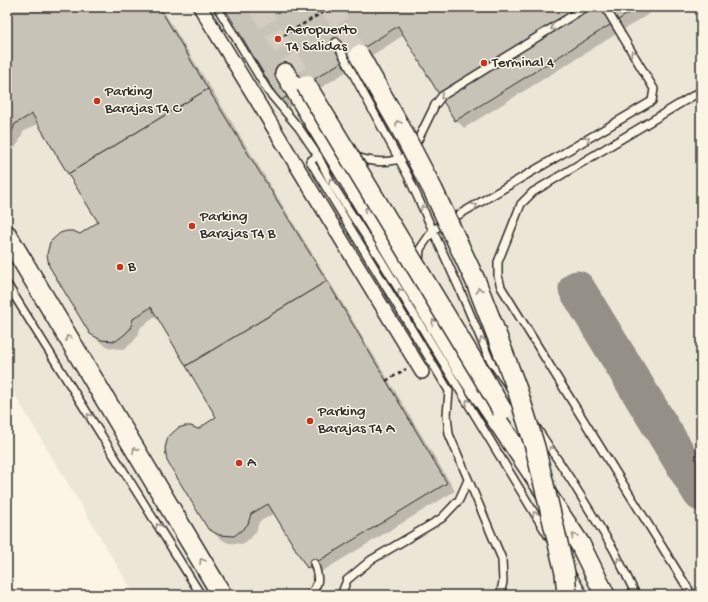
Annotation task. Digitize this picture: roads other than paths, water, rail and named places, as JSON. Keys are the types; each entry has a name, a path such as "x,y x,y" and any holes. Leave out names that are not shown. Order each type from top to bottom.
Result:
{"street":[{"path":"200,7 422,372"},
{"path":"359,55 400,127 433,190 476,282 518,392 535,447 565,573 567,595"},
{"path":"284,73 322,150 421,300 462,368 580,544 605,595"},
{"path":"306,85 502,410 548,501"},
{"path":"7,235 222,595"}],"lane":[{"path":"217,7 268,91 299,128 322,150 332,184 381,260 584,595"},
{"path":"322,150 365,160 390,162 410,156 435,105 442,96 586,7"},
{"path":"421,300 417,280 420,249 433,230 652,101 654,89 605,7"},
{"path":"336,42 399,160 433,230 490,358 571,480 614,550 636,595"},
{"path":"692,595 501,286 498,276 498,262 521,204 533,192 701,91"},
{"path":"322,150 310,161 449,390 447,415 449,434 502,559 503,582 500,595"},
{"path":"7,284 201,595"},
{"path":"341,595 347,580 371,560 442,518 459,500 468,480"},
{"path":"310,595 316,587 319,577 314,563"}],"tunnel":[{"path":"258,7 306,85"},
{"path":"330,7 359,55"}],"place":[{"name":"Aeropuerto T4 Salidas","path":"278,39"},
{"name":"Terminal 4","path":"484,63"},
{"name":"Parking Barajas T4 C","path":"97,101"},
{"name":"Parking Barajas T4 B","path":"192,226"},
{"name":"B","path":"120,267"},
{"name":"Parking Barajas T4 A","path":"310,421"},
{"name":"A","path":"239,463"}]}
